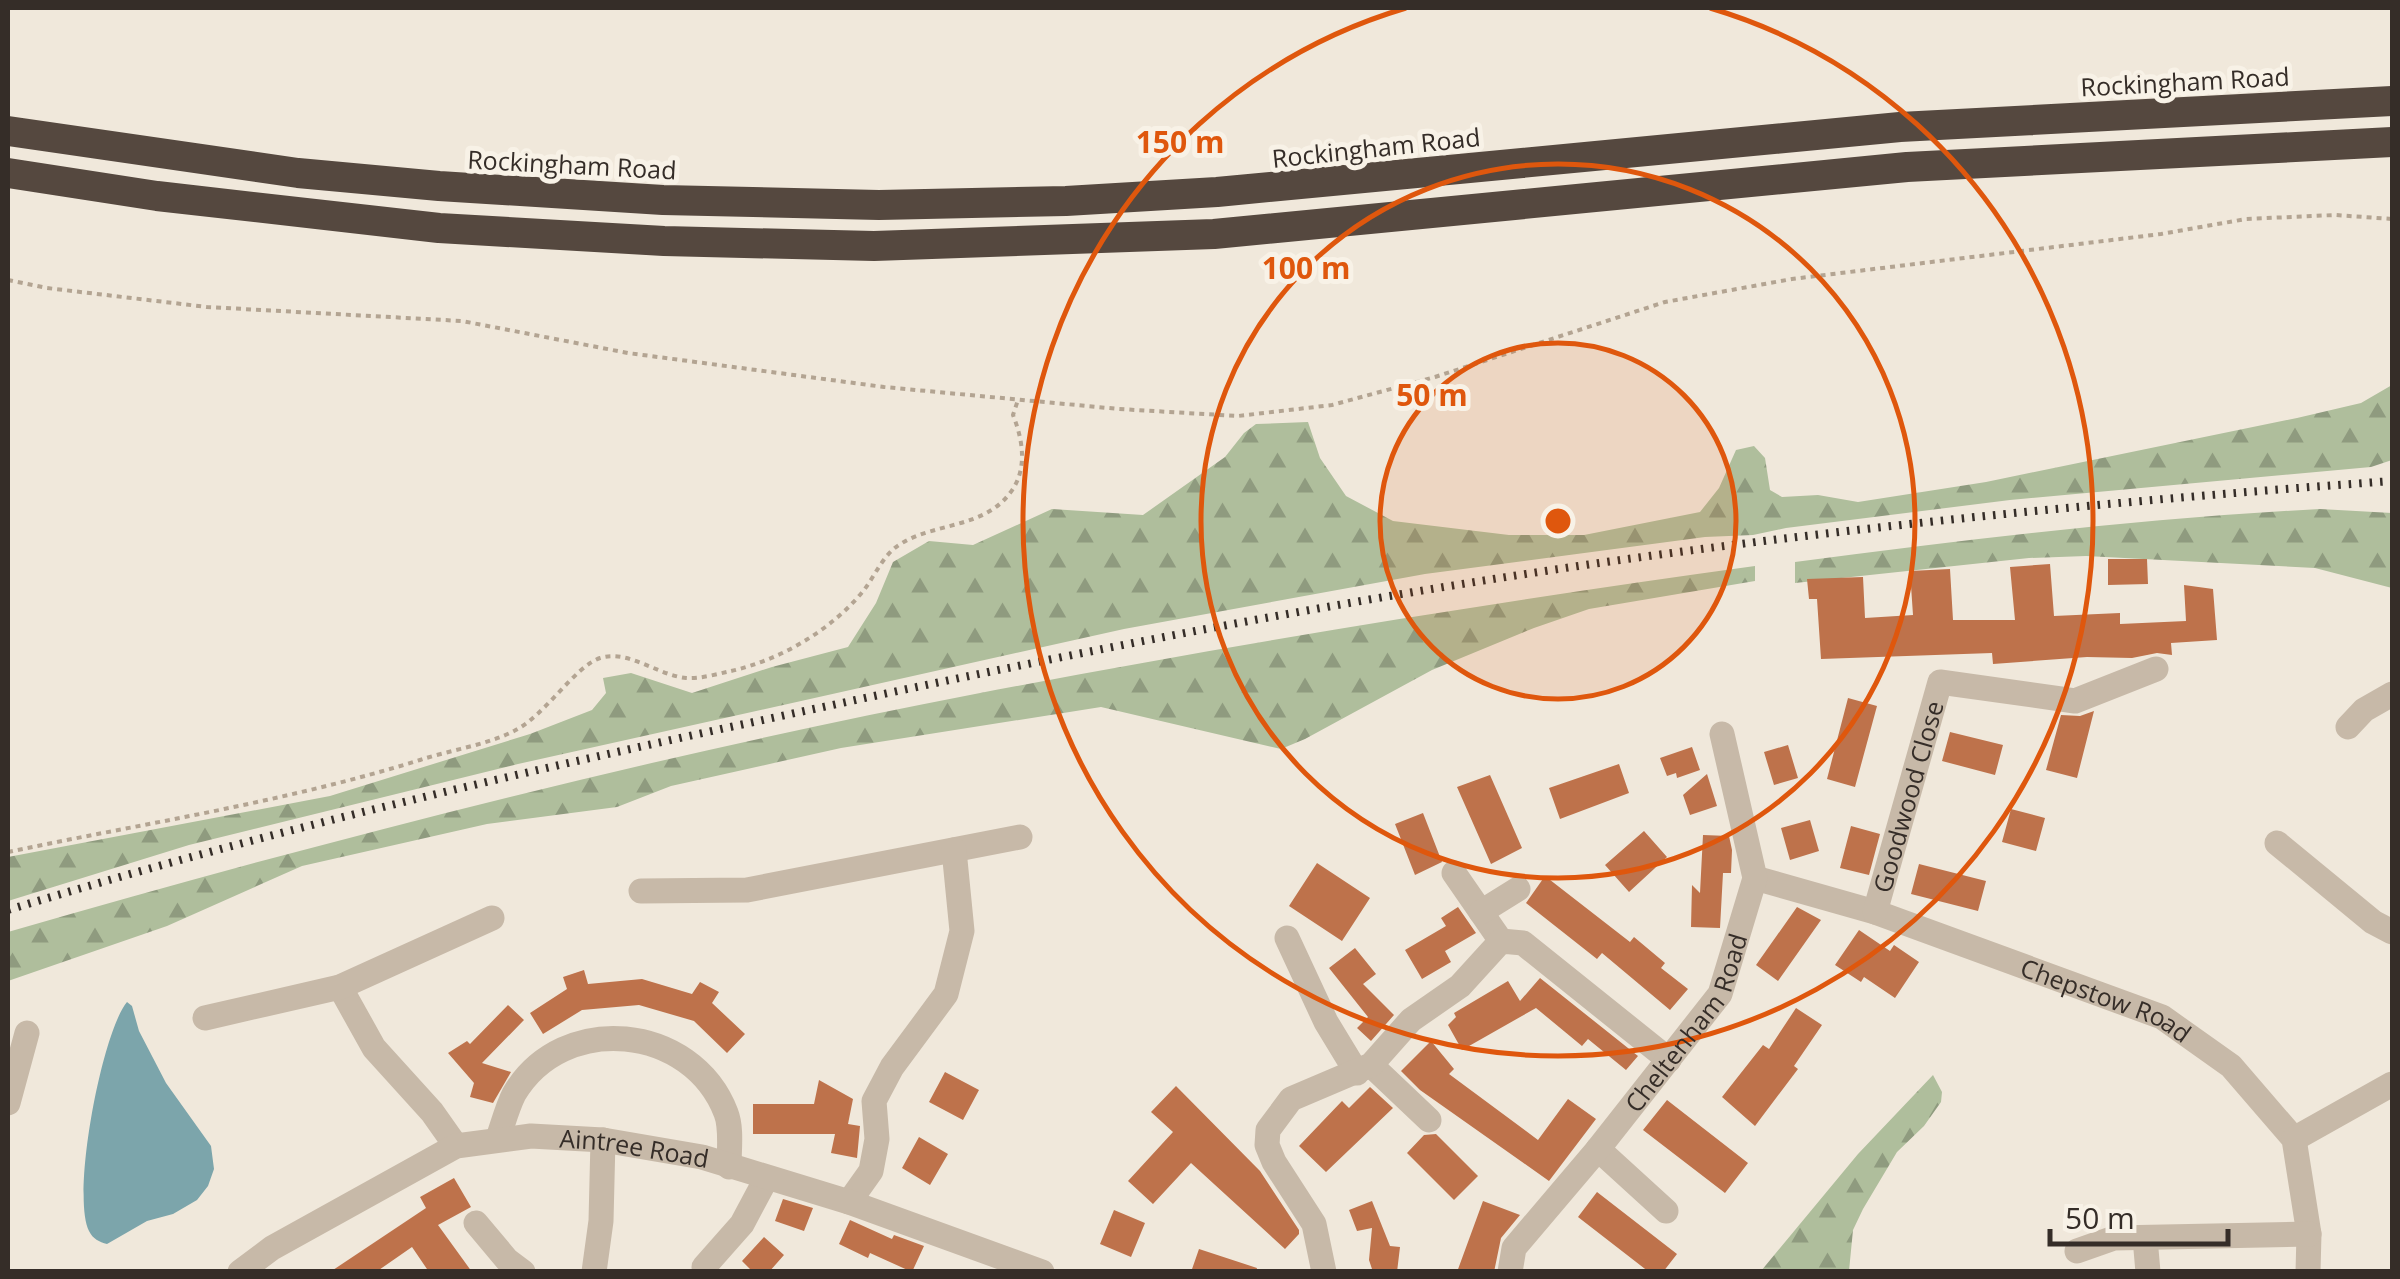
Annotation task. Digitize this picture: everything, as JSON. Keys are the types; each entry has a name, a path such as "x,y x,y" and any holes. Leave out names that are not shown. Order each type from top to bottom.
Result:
{"highway":[{"name":"Rockingham Road","path":"8,131 210,162 439,186 716,202 879,204 1066,201 1217,192 1900,127 2392,101"},
{"path":"8,172 210,202 439,228 645,240 874,246 1214,234 1907,167 2392,142"}],"street":[{"name":"Goodwood Close","path":"1874,912 1940,682 2075,702 2156,669"},
{"path":"2348,728 2364,710 2392,694"},
{"path":"1722,734 1756,878"},
{"path":"641,891 747,890 1020,836"},
{"path":"2277,843 2373,922 2392,932"},
{"path":"850,1202 871,1170 877,1139 874,1101 892,1067 946,994 962,931 954,850"},
{"path":"1454,873 1501,941"},
{"name":"Chepstow Road","path":"1756,878 1874,912 2162,1017 2231,1066 2294,1140"},
{"name":"Cheltenham Road","path":"1510,1272 1514,1248 1720,994 1756,878"},
{"path":"1481,912 1518,889"},
{"path":"204,1018 340,988 492,918"},
{"path":"1287,938 1326,1022 1364,1069 1429,1120"},
{"path":"1324,1272 1314,1224 1274,1162 1267,1145 1268,1130 1290,1099 1364,1069 1411,1020 1460,986 1501,941 1522,942 1670,1060"},
{"path":"340,988 374,1048 432,1112 456,1146"},
{"path":"8,1103 26,1033"},
{"path":"498,1138 514,1094 546,1060 579,1042 625,1037 657,1044 701,1073 728,1116 730,1167"},
{"path":"2308,1272 2309,1234 2294,1140 2392,1084"},
{"name":"Aintree Road","path":"240,1272 272,1248 456,1146 498,1138 604,1140 702,1157 850,1202 1042,1272"},
{"path":"594,1272 601,1222 604,1140"},
{"path":"1598,1149 1666,1212"},
{"path":"704,1267 742,1224 766,1179"},
{"path":"476,1223 506,1260 523,1272"},
{"path":"2076,1250 2114,1238 2309,1234"},
{"path":"2145,1238 2148,1272"}],"path":[{"path":"8,280 207,306 462,321 628,353 755,372 1018,400 1238,416 1332,405 1435,378 1665,302 1756,286 2160,234 2246,219 2335,215 2392,219"},
{"path":"8,852 268,802 514,732 542,712 593,660 611,655 690,678 736,670 780,653 848,608 900,544 956,526 994,508 1012,492 1024,458 1013,415 1018,400"}],"green space":[{"path":"2392,385 2392,460 2371,467 2010,500 1753,535 1705,537 1425,574 1124,629 518,764 189,845 8,901 8,857 330,796 530,734 592,710 606,693 603,678 631,673 692,693 848,647 876,603 893,562 929,541 973,545 1052,509 1143,515 1225,457 1256,424 1308,422 1320,458 1346,496 1393,521 1509,535 1584,535 1700,512 1719,488 1736,450 1754,446 1765,458 1770,490 1782,497 1818,495 1858,502 1986,482 2297,418 2361,403"},
{"path":"2320,509 2392,513 2392,588 2315,568 2086,556 2029,558 1795,583 1795,562 2057,530"},
{"path":"1755,566 1755,581 1589,609 1534,628 1432,670 1281,749 1101,707 841,748 671,786 617,807 487,824 302,866 167,926 8,981 8,932 368,833 610,773 853,719 1169,658"},
{"path":"1933,1075 1942,1092 1941,1102 1924,1126 1897,1152 1863,1209 1853,1230 1849,1271 1761,1271 1858,1154"}],"water":[{"path":"127,1002 166,1083 211,1146 214,1169 197,1200 173,1214 147,1221 107,1244 89,1231 84,1184 99,1078 117,1019"}],"building":[{"path":"2108,559 2147,559 2148,584 2108,585"},
{"path":"2050,564 2054,616 2120,613 2120,624 2186,621 2184,585 2213,589 2217,640 2171,643 2172,655 2157,653 2132,658 1993,664 1992,653 1821,659 1817,599 1809,599 1807,579 1863,577 1865,618 1913,615 1910,571 1950,569 1953,620 2015,620 2010,567"},
{"path":"1848,698 1877,706 1855,787 1827,779"},
{"path":"2094,711 2077,778 2046,770 2061,715 2080,716"},
{"path":"1950,732 2003,745 1995,775 1942,761"},
{"path":"1788,745 1798,778 1774,785 1764,752"},
{"path":"1692,747 1700,770 1677,778 1676,773 1667,776 1660,758"},
{"path":"1619,764 1629,793 1560,819 1549,788"},
{"path":"1707,774 1717,806 1690,815 1683,795"},
{"path":"1490,775 1522,848 1491,864 1457,787"},
{"path":"2011,809 2045,818 2036,851 2002,842"},
{"path":"1423,813 1442,862 1415,875 1395,824"},
{"path":"1810,820 1819,851 1790,860 1781,828"},
{"path":"1851,826 1880,834 1869,875 1840,868"},
{"path":"1644,831 1667,857 1629,892 1605,865"},
{"path":"1703,835 1729,836 1732,850 1731,873 1723,873 1720,928 1691,927 1692,885 1700,893"},
{"path":"1317,863 1370,898 1342,941 1289,906"},
{"path":"1919,864 1986,881 1978,911 1911,894"},
{"path":"1545,876 1630,942 1634,937 1665,963 1661,968 1688,989 1670,1010 1602,953 1597,959 1526,903"},
{"path":"1458,907 1476,933 1445,951 1451,962 1422,979 1405,950 1446,926 1441,918"},
{"path":"1797,907 1821,920 1778,981 1756,965"},
{"path":"1859,930 1890,951 1894,945 1919,962 1895,998 1864,977 1861,982 1835,965"},
{"path":"1355,948 1376,974 1363,984 1394,1015 1371,1041 1357,1028 1368,1017 1329,968"},
{"path":"584,970 588,984 642,979 692,994 700,982 719,992 712,1003 745,1034 727,1053 694,1021 639,1005 582,1010 543,1034 530,1013 567,989 563,977"},
{"path":"1540,978 1638,1056 1626,1070 1588,1039 1582,1046 1536,1008 1462,1050 1448,1025 1456,1017 1454,1013 1508,981 1520,1001"},
{"path":"508,1005 524,1020 482,1063 511,1072 493,1103 470,1097 474,1083 448,1053 467,1041 470,1044"},
{"path":"1796,1008 1822,1025 1794,1066 1798,1069 1755,1126 1722,1097 1763,1045 1769,1049"},
{"path":"1431,1041 1454,1069 1449,1074 1538,1140 1568,1099 1596,1119 1549,1181 1420,1090 1401,1071"},
{"path":"945,1072 979,1090 963,1120 929,1102"},
{"path":"819,1080 853,1099 848,1124 860,1126 857,1158 831,1153 835,1134 753,1134 753,1104 814,1104"},
{"path":"1176,1086 1260,1171 1299,1230 1285,1249 1191,1163 1153,1204 1128,1181 1173,1132 1151,1112"},
{"path":"1370,1087 1393,1108 1326,1172 1299,1146 1342,1101 1349,1108"},
{"path":"1667,1100 1748,1163 1725,1193 1643,1130"},
{"path":"1436,1134 1478,1176 1454,1200 1407,1153 1424,1135"},
{"path":"919,1137 948,1154 930,1185 902,1168"},
{"path":"454,1178 471,1207 438,1225 472,1272 429,1272 412,1247 376,1272 330,1272 426,1208 420,1197"},
{"path":"1597,1192 1677,1254 1663,1272 1649,1272 1578,1217"},
{"path":"783,1199 813,1208 804,1231 775,1221"},
{"path":"1372,1201 1390,1246 1400,1247 1397,1272 1373,1272 1369,1260 1372,1228 1357,1231 1349,1210"},
{"path":"1483,1201 1520,1215 1501,1238 1494,1272 1457,1272"},
{"path":"1114,1210 1145,1223 1131,1257 1100,1244"},
{"path":"850,1220 892,1239 894,1235 924,1246 912,1272 839,1244"},
{"path":"764,1237 784,1255 769,1272 753,1272 742,1261"},
{"path":"1199,1249 1257,1268 1256,1272 1191,1272"}],"railway":[{"path":"8,910 294,830 583,760 980,674 1285,614 1592,564 1791,538 2091,506 2392,481"}]}
